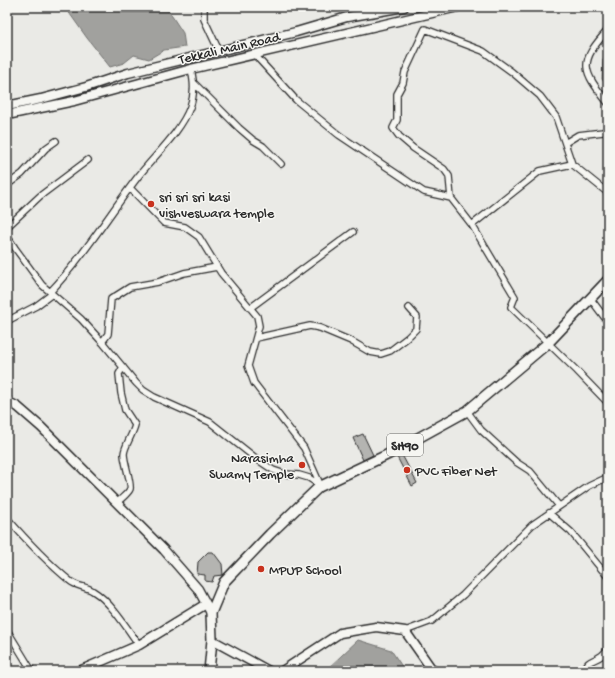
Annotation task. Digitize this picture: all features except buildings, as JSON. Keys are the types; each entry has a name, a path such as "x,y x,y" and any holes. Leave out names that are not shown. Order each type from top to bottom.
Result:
{"main road":[{"name":"Tekkali Main Road","path":"7,106 72,91 128,73 296,32 374,9 404,7"},
{"name":"Tekkali Main Road","path":"7,115 74,101 191,68 458,7"},
{"name":"SH90","path":"209,671 212,640 211,613 224,582 270,534 321,486 389,454 467,411 548,343 608,280"},
{"path":"7,401 18,407 41,426 164,550 190,578 198,589 211,613"},
{"path":"79,671 139,645 206,604"},
{"path":"282,671 340,633 376,627 405,631 433,671"},
{"path":"212,640 269,671"}],"street":[{"path":"204,7 204,19 219,51"},
{"path":"608,193 572,164 556,116 540,96 512,72 483,51 425,29 404,72 403,83 397,94 397,120 393,128 399,136 413,148 444,169 449,176 452,198 472,225 515,297 511,307 608,403"},
{"path":"608,30 599,40 587,59 586,70 597,90 608,103"},
{"path":"254,54 296,100 339,135 424,192 452,198"},
{"path":"7,321 36,306 51,293 84,252 130,188 178,128 190,108 194,91 191,68"},
{"path":"194,83 239,128 263,146 281,164"},
{"path":"565,143 578,135 603,132 608,129"},
{"path":"7,185 22,174 46,148 56,141"},
{"path":"7,227 40,196 88,160"},
{"path":"472,225 540,171 572,164"},
{"path":"130,188 164,223 185,227 199,237 217,268 256,316 259,326 248,366 254,383 304,448 321,486"},
{"path":"250,308 354,232"},
{"path":"7,236 42,285 81,319 143,390 154,397 210,422 273,470 285,474 299,475 309,478 321,486"},
{"path":"102,342 108,334 111,299 130,287 158,282 184,273 217,268"},
{"path":"590,298 608,322"},
{"path":"256,338 310,326 320,328 351,341 370,352 381,354 390,351 416,329 417,317 409,308"},
{"path":"116,503 130,489 124,453 133,433 135,424 125,410 121,394 119,374 123,367"},
{"path":"467,411 481,430 516,462 530,471 559,506"},
{"path":"405,631 432,621 463,595 532,525 589,486 608,477"},
{"path":"549,513 571,532 608,577"},
{"path":"7,518 39,554 63,576 73,584 93,590 102,598 118,615 139,645"},
{"path":"7,630 32,671"},
{"path":"585,671 586,666 591,660 601,656 608,649"}],"shaded area":[{"path":"65,7 166,7 183,33 185,47 164,50 149,59 134,55 124,63 110,67"},
{"path":"608,54 608,88 602,79 603,60"},
{"path":"358,640 391,650 405,671 325,671"}],"place":[{"name":"sri sri sri kasi vishveswara temple","path":"151,204"},
{"name":"Narasimha Swamy Temple","path":"302,465"},
{"name":"PVC Fiber Net","path":"407,470"},
{"name":"MPUP School","path":"261,569"}]}
